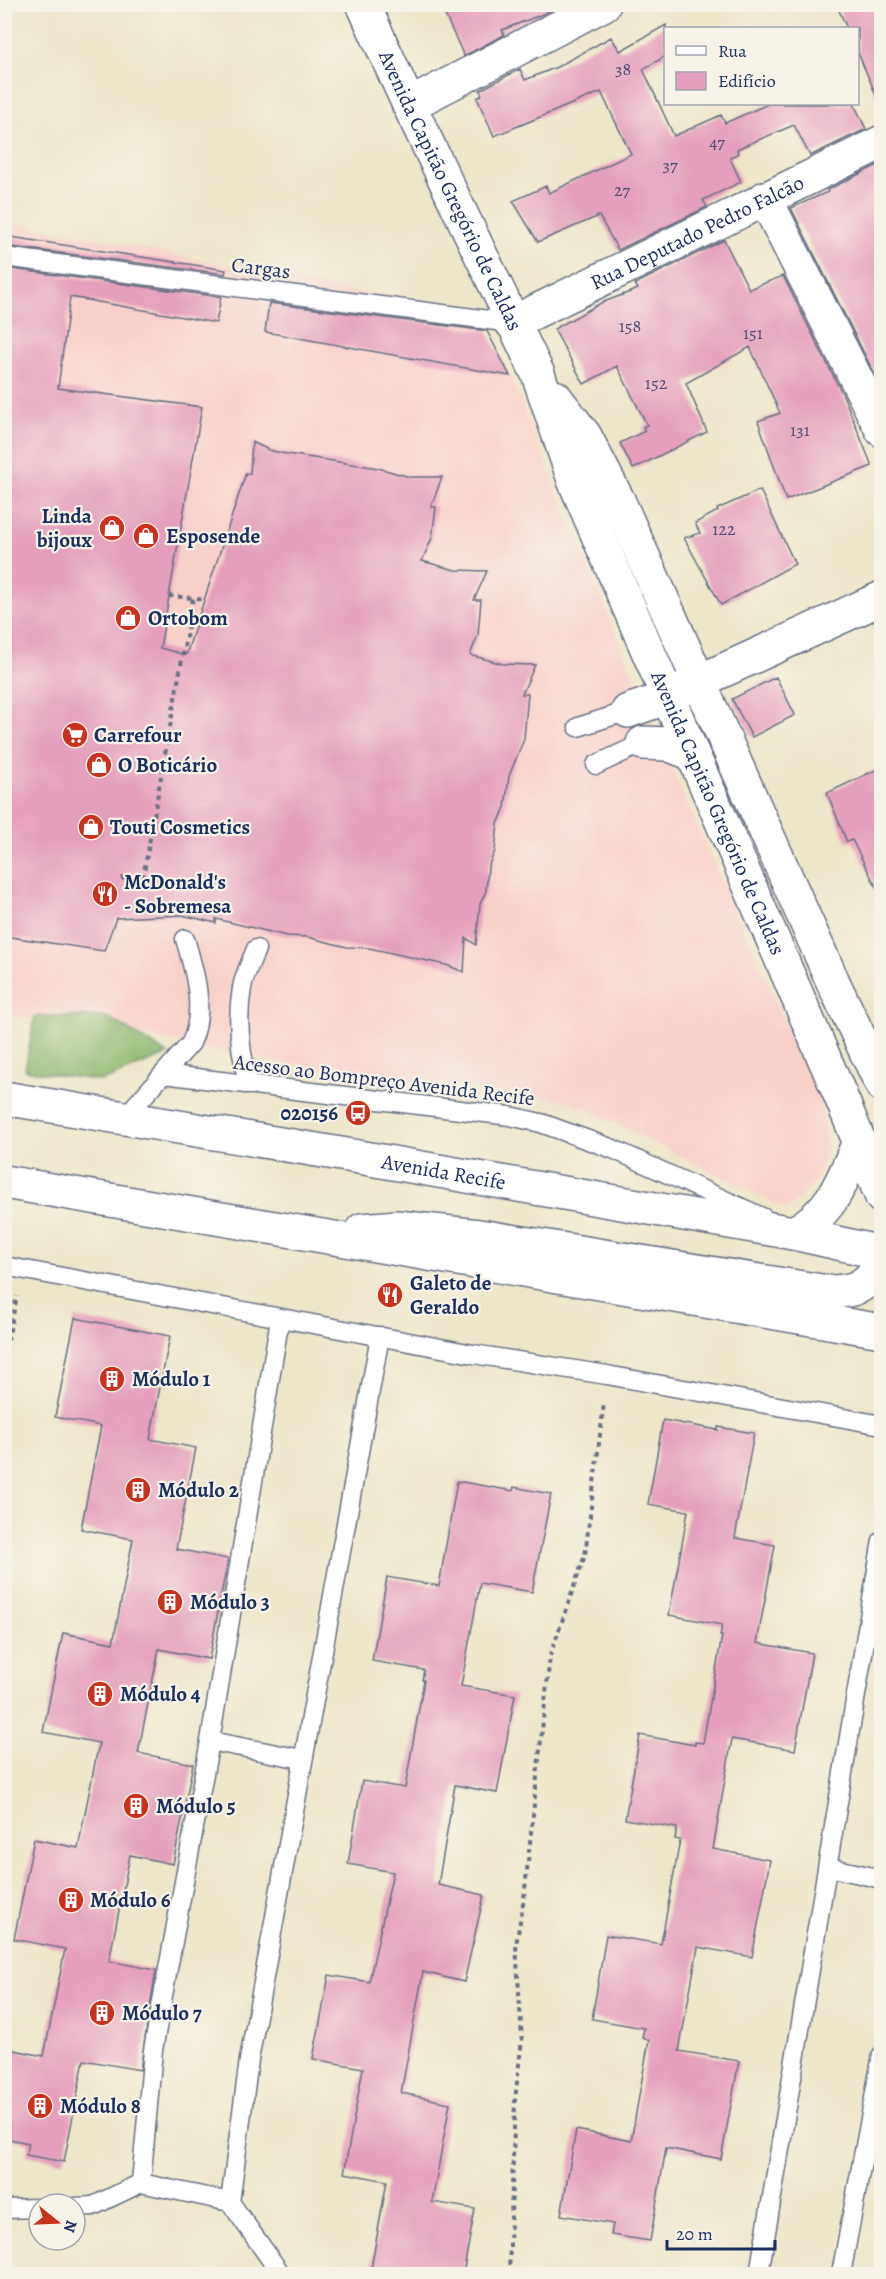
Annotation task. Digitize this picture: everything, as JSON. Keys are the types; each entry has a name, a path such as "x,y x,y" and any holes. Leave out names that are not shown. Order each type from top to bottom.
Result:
{"main road":[{"name":"Avenida Capitão Gregório de Caldas","path":"363,4 538,374 574,480 882,1197"},
{"path":"409,105 604,4"},
{"name":"Rua Deputado Pedro Falcão","path":"512,323 882,142"},
{"path":"765,198 882,430"},
{"name":"Avenida Capitão Gregório de Caldas","path":"538,374 585,436 618,500 833,982 882,1086"},
{"path":"628,711 654,702 882,598"},
{"path":"643,743 673,745 690,753"},
{"name":"Avenida Recife","path":"4,1098 793,1233 882,1253"},
{"path":"793,1233 809,1225 832,1199 859,1142"},
{"path":"4,1182 882,1331"},
{"path":"321,1237 368,1228 397,1227 430,1230 561,1248 828,1292 846,1292 855,1289 873,1275 882,1261"}],"lane":[{"name":"Cargas","path":"4,257 512,323"},
{"path":"578,727 628,711"},
{"path":"596,765 643,743"},
{"path":"125,1117 191,1043 196,1030 198,994 185,939"},
{"path":"249,1085 242,1061 239,1011 242,986 256,949"},
{"name":"Acesso ao Bompreço Avenida Recife","path":"163,1074 510,1116 541,1123 613,1149 738,1204 793,1233"},
{"path":"4,1266 472,1354 607,1375 882,1425"},
{"path":"141,2183 153,2050 210,1741 280,1318"},
{"path":"230,2202 249,2060 380,1336"},
{"path":"759,2274 882,1540"},
{"path":"210,1741 302,1759"},
{"path":"828,1867 882,1879"},
{"path":"841,2274 882,2055"},
{"path":"87,2206 93,2206 141,2183 230,2202 281,2274"},
{"path":"4,2209 27,2208"}],"path":[{"path":"169,596 205,600"},
{"path":"120,878 142,883 193,598"},
{"path":"4,1358 23,1269"},
{"path":"509,2274 515,2100 522,2039 516,1945 524,1898 550,1656 585,1555 607,1375"}],"shaded area":[{"path":"4,219 11,224 81,235 342,290 476,309 510,376 670,765 822,1104 827,1151 817,1180 788,1210 570,1101 254,1058 90,1024 5,1015"}],"green space":[{"path":"35,1016 107,1017 168,1054 102,1081 25,1070"}],"building":[{"path":"440,4 560,5 502,30 504,35 464,56"},
{"path":"836,4 882,4 882,109 859,55 859,27 847,27"},
{"path":"666,25 664,27 664,57 643,69 674,136 721,115 725,123 766,105 854,105 866,129 810,156 794,125 737,149 738,153 730,158 741,182 703,200 707,207 618,250 599,216 538,242 513,201 546,186 549,193 631,154 601,92 494,136 477,98 482,95 480,90 520,69 525,80 557,67 611,37 620,51"},
{"path":"882,163 882,379 878,381 791,208 828,192 827,190"},
{"path":"4,236 226,270 225,274 4,246"},
{"path":"724,240 749,289 783,276 844,397 872,466 786,500 758,421 780,413 750,347 686,383 707,432 633,469 620,443 645,431 643,427 647,425 617,366 584,384 554,329 601,303 638,289 635,284"},
{"path":"4,268 221,297 216,323 70,297 58,388 202,407 160,648 186,655 246,473 250,474 252,442 281,453 378,468 410,477 442,477 431,507 436,507 432,538 422,561 455,570 487,571 474,600 481,600 478,635 470,655 503,664 535,665 522,694 528,694 524,739 509,776 505,807 498,824 495,851 488,867 486,891 480,904 476,945 466,938 464,972 446,965 369,948 347,947 216,919 216,923 182,915 116,918 104,951 4,936"},
{"path":"269,303 487,331 510,376 265,332"},
{"path":"760,490 795,564 721,605 684,538 700,533 695,523 718,511 717,509"},
{"path":"776,677 795,715 752,737 732,699"},
{"path":"882,767 882,898 852,840 847,842 827,793"},
{"path":"75,1318 170,1336 150,1439 196,1448 176,1549 228,1559 209,1659 159,1649 138,1753 193,1764 173,1864 130,1855 109,1961 156,1970 140,2070 84,2060 64,2162 26,2155 29,2143 4,2138 4,2048 44,2056 65,1949 14,1939 34,1839 78,1848 99,1743 43,1732 63,1633 113,1643 133,1539 81,1529 101,1426 55,1417"},
{"path":"663,1420 718,1430 718,1427 754,1433 735,1538 775,1545 757,1643 812,1653 795,1750 732,1739 713,1849 770,1860 752,1957 698,1947 679,2051 739,2061 721,2159 666,2148 650,2241 611,2235 613,2224 561,2215 576,2130 631,2141 649,2040 642,2038 644,2028 592,2019 606,1935 661,1944 680,1840 675,1839 677,1828 625,1819 640,1735 695,1745 695,1742 703,1743 722,1636 720,1636 722,1625 669,1615 688,1511 648,1504"},
{"path":"457,1481 513,1491 514,1487 551,1494 532,1592 480,1583 461,1686 515,1695 497,1793 455,1785 438,1885 484,1895 464,1982 423,1972 401,2093 450,2103 432,2202 475,2209 463,2274 370,2274 387,2181 344,2173 363,2068 313,2059 329,1975 369,1982 393,1872 348,1864 362,1781 405,1788 424,1680 422,1680 424,1670 372,1661 387,1577 439,1586"}],"place":[{"name":"Linda bijoux","path":"112,528"},
{"name":"Esposende","path":"146,536"},
{"name":"Ortobom","path":"128,618"},
{"name":"Carrefour","path":"75,735"},
{"name":"O Boticário","path":"99,765"},
{"name":"Touti Cosmetics","path":"91,827"},
{"name":"McDonald's - Sobremesa","path":"105,894"},
{"name":"020156","path":"358,1113"},
{"name":"Galeto de Geraldo","path":"390,1295"},
{"name":"Módulo 1","path":"112,1379"},
{"name":"Módulo 2","path":"138,1490"},
{"name":"Módulo 3","path":"170,1602"},
{"name":"Módulo 4","path":"100,1694"},
{"name":"Módulo 5","path":"136,1806"},
{"name":"Módulo 6","path":"71,1900"},
{"name":"Módulo 7","path":"102,2013"},
{"name":"Módulo 8","path":"40,2106"}]}
